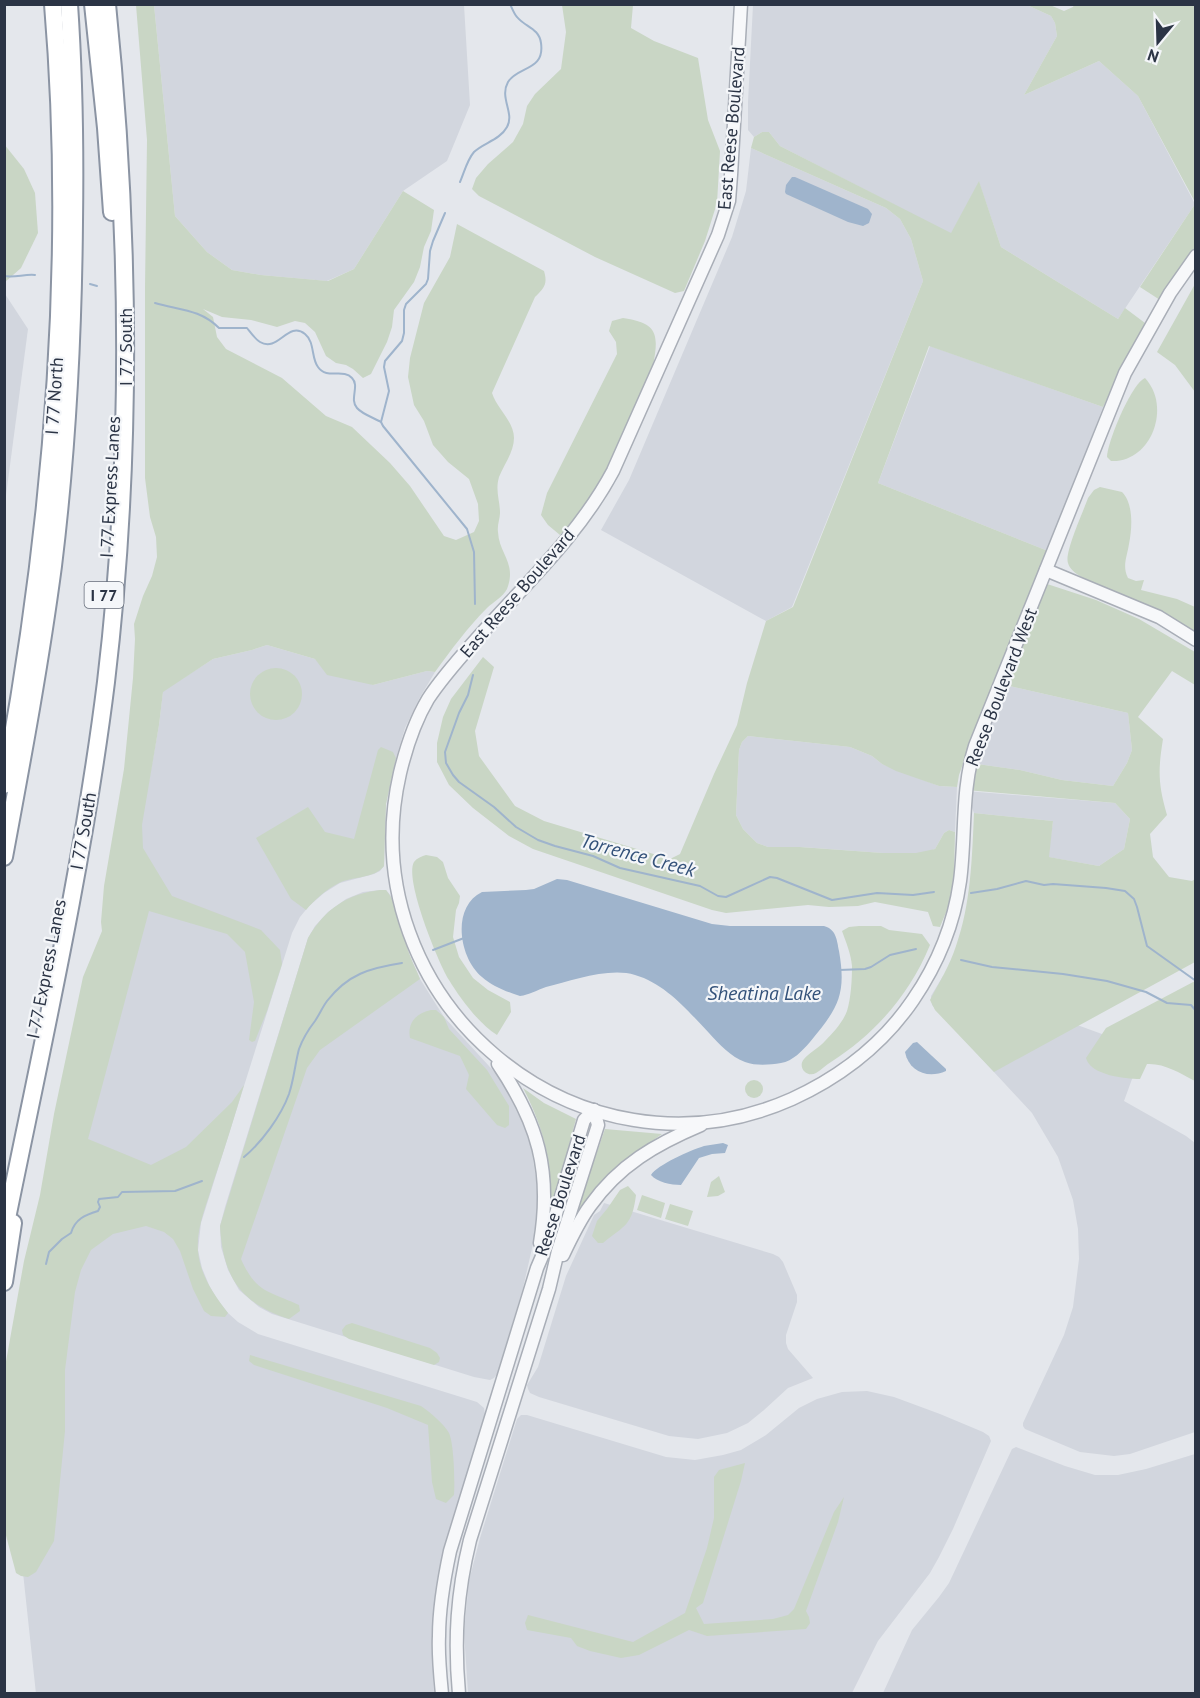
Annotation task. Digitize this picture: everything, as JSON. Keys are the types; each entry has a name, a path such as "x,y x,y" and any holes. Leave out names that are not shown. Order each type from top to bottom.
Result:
{"highway":[{"name":"I 77 North","path":"4,785 24,675 38,573 55,387 61,193 53,4"},
{"path":"4,857 25,748 53,565 65,439 72,316 74,203 74,131 69,4"},
{"name":"I 77 Express Lanes","path":"4,1179 78,803 95,681 107,558 114,435 114,250 93,4"},
{"name":"I 77 South","path":"28,1117 57,974 98,744 112,621 122,497 126,363 125,250 118,127 107,4"},
{"path":"4,1282 28,1117"},
{"name":"I 77","path":"4,1233 28,1117"}],"street":[{"name":"East Reese Boulevard","path":"594,1110 540,1087 516,1073 492,1054 464,1026 440,995 420,960 398,892 394,865 394,811 400,772 428,699 492,622 553,555 602,493 718,235 729,201 741,4"},
{"name":"Reese Boulevard West","path":"594,1110 646,1121 672,1123 710,1121 740,1116 785,1102 839,1073 875,1044 913,999 927,976 945,937 958,890 962,859 963,816 970,763 1125,373 1170,293 1196,256"},
{"path":"1046,570 1159,617 1196,640"},
{"path":"492,1054 526,1111 541,1157 544,1209 537,1268"},
{"name":"Reese Boulevard","path":"442,1694 440,1612 450,1551 584,1120 594,1110"},
{"name":"Reese Boulevard","path":"459,1694 456,1634 459,1594 470,1540 598,1125 594,1110"},
{"path":"549,1289 576,1228 590,1206 621,1171 645,1152 710,1121"}],"shaded area":[{"path":"154,5 464,5 470,105 447,161 403,191 354,269 327,281 232,270 207,252 175,216"},
{"path":"753,5 1027,5 1051,16 1055,23 1057,36 1024,95 1099,61 1138,96 1195,204 1118,319 1001,247 979,182 951,234 780,146 769,132 762,132 754,137 748,130"},
{"path":"751,148 886,208 900,219 911,239 923,281 792,607 766,621 601,530 629,480 732,237 746,191"},
{"path":"5,294 28,329 5,503"},
{"path":"930,346 1103,407 1048,551 878,483"},
{"path":"267,645 315,659 373,685 427,671 435,672 405,728 396,758 386,804 384,866 374,874 340,883 324,893 300,917 292,933 201,1223 198,1250 202,1268 217,1299 238,1322 258,1334 477,1402 484,1408 485,1415 452,1522 436,1591 432,1640 434,1693 36,1694 21,1554 24,1474 159,725 163,691 213,659"},
{"path":"1001,684 1128,713 1132,750 1113,786 1062,780 1020,770 970,763"},
{"path":"748,736 850,747 872,756 882,764 939,786 957,787 955,832 949,830 944,833 935,849 924,853 781,848 757,843 743,829 736,815 739,750 742,742"},
{"path":"966,791 1115,803 1130,819 1124,849 1099,866 1048,857 1053,821 974,813"},
{"path":"386,890 391,896 409,954 420,979 444,1017 500,1078 523,1120 530,1140 538,1192 533,1244 523,1288 497,1374 490,1380 272,1314 259,1307 239,1290 228,1270 221,1247 220,1226 225,1207 308,938 328,912 346,899 363,892"},
{"path":"943,976 1143,1049 1124,1101 1195,1143 1195,1432 1130,1454 1114,1456 1080,1452 1025,1429 1023,1426 1064,1335 1073,1307 1079,1259 1078,1229 1073,1200 1058,1157 1032,1113 932,1005 931,996"},
{"path":"604,1203 779,1257 797,1295 786,1343 788,1349 813,1378 788,1388 748,1423 727,1433 698,1439 669,1436 530,1393 527,1385 538,1367 566,1276 594,1215 600,1211"},
{"path":"867,1391 894,1397 940,1414 983,1432 989,1436 991,1441 939,1557 930,1573 878,1641 852,1693 468,1693 464,1632 469,1581 517,1419 521,1415 666,1457 695,1460 741,1450 766,1435 799,1408 817,1399 842,1392"},
{"path":"1016,1447 1095,1475 1118,1475 1195,1454 1195,1693 883,1693 912,1630 949,1583 1012,1449"}],"green space":[{"path":"136,5 154,5 175,216 207,252 232,270 328,281 354,269 403,191 434,210 431,231 414,282 394,310 387,342 371,374 363,378 353,369 336,363 326,356 315,332 305,323 295,321 277,327 251,320 222,317 203,309 213,317 217,337 226,349 282,378 326,416 352,427 390,463 410,486 444,536 456,540 474,532 479,521 478,504 469,479 448,462 433,445 424,421 414,405 408,377 410,358 424,303 450,257 457,224 544,271 546,279 543,288 535,297 492,393 511,426 514,438 497,487 500,513 499,540 509,565 510,580 503,594 473,623 435,672 427,671 373,685 327,675 315,659 267,645 213,659 163,692 142,825 143,848 172,896 261,930 280,950 282,964 267,1011 255,1041 252,1042 249,1040 254,1002 245,952 227,934 149,911 88,1139 151,1165 186,1147 232,1102 244,1085 202,1216 198,1242 199,1260 205,1276 228,1313 225,1317 211,1316 204,1311 193,1289 180,1251 173,1239 164,1232 146,1226 113,1234 91,1250 81,1270 75,1292 65,1370 65,1431 54,1541 36,1572 28,1577 16,1573 4,1528 5,1367 24,1261 40,1195 54,1114 83,977 102,931 104,886 124,769 133,678 134,624 157,557 156,537 150,517 145,478 147,140"},
{"path":"562,5 633,5 631,28 654,41 698,58 708,120 720,151 717,203 705,241 684,291 675,293 595,257 479,196 472,189 476,178 488,164 513,142 523,124 527,106 535,94 561,69 566,32"},
{"path":"1027,5 1050,5 1064,11 1074,5 1195,5 1195,202 1138,96 1099,61 1024,95 1057,36 1055,23 1051,16"},
{"path":"762,132 769,132 780,146 951,233 979,181 1001,247 1118,319 1125,308 1145,323 1103,407 929,346 878,483 1048,551 975,730 957,787 939,786 896,771 872,756 850,747 748,736 742,742 739,750 736,815 743,829 757,843 768,847 916,853 935,849 944,833 949,830 955,832 954,877 949,905 940,927 933,926 928,912 875,902 858,906 808,905 726,913 712,910 533,849 509,836 473,808 449,785 437,762 437,743 443,717 451,699 483,657 494,667 475,731 479,756 515,806 544,821 670,859 680,854 737,725 766,621 793,607 923,281 911,239 900,219 886,208 751,148 754,137"},
{"path":"4,144 24,169 35,193 38,233 21,268 5,282"},
{"path":"1195,204 1195,248 1160,300 1140,287"},
{"path":"1195,284 1195,392 1175,365 1157,352"},
{"path":"623,318 643,323 653,332 656,346 653,366 599,486 580,514 560,535 548,525 541,515 547,493 617,354 616,342 609,331 612,321"},
{"path":"1145,378 1153,390 1157,403 1157,418 1153,431 1137,453 1125,459 1111,461 1107,457 1115,427 1133,391"},
{"path":"1100,487 1122,492 1129,503 1131,524 1125,565 1128,578 1136,581 1144,580 1141,590 1177,599 1195,607 1195,633 1151,607 1087,580 1070,567 1069,550 1075,531 1088,498 1094,490"},
{"path":"1041,582 1096,600 1139,619 1195,652 1195,685 1172,671 1138,717 1163,739 1160,777 1167,815 1150,834 1153,857 1169,877 1192,881 1195,879 1195,962 994,1072 935,1010 930,1000 954,953 965,914 970,881 974,813 1053,821 1049,857 1099,866 1124,849 1130,819 1115,803 966,790 970,763 1020,770 1062,780 1113,786 1132,750 1128,713 1001,684"},
{"path":"276,668 286,670 294,676 300,684 302,694 300,704 294,712 286,718 276,720 266,718 258,712 252,704 250,694 252,684 258,676 266,670"},
{"path":"381,747 393,752 396,758 386,804 384,866 375,873 334,885 306,910 291,899 256,838 308,807 325,832 354,839 378,750"},
{"path":"426,855 437,857 443,862 448,878 460,896 453,937 459,957 473,978 488,990 510,1002 511,1012 497,1035 477,1018 459,995 449,980 430,939 418,902 412,871 414,862"},
{"path":"386,890 395,904 409,953 420,979 320,1050 307,1068 241,1259 252,1279 264,1290 299,1305 300,1311 289,1319 258,1305 237,1286 225,1260 220,1226 308,938 330,911 347,899"},
{"path":"881,926 889,930 922,934 930,945 912,980 876,1026 816,1073 806,1073 802,1068 802,1062 834,1031 847,1011 852,966 842,931 849,927"},
{"path":"1195,981 1195,1081 1160,1065 1147,1064 1140,1079 1109,1075 1089,1064 1086,1058 1106,1028"},
{"path":"436,1010 444,1017 449,1029 487,1070 509,1106 509,1125 505,1128 497,1125 466,1089 469,1075 460,1056 410,1038 410,1027 414,1019 421,1013"},
{"path":"750,1080 758,1080 763,1085 761,1096 750,1098 745,1093 745,1085"},
{"path":"523,1088 544,1103 576,1119 549,1219 551,1184 546,1151 537,1119"},
{"path":"605,1129 662,1134 617,1166 601,1184 570,1229"},
{"path":"719,1176 725,1192 718,1196 707,1197 711,1182"},
{"path":"628,1186 636,1195 630,1219 603,1243 598,1243 592,1236 597,1221 620,1190"},
{"path":"642,1195 665,1203 661,1218 637,1210"},
{"path":"670,1204 693,1211 688,1226 665,1219"},
{"path":"352,1323 430,1348 437,1353 440,1358 439,1362 434,1365 349,1339 343,1335 342,1330 346,1325"},
{"path":"250,1355 421,1406 436,1418 451,1438 454,1495 446,1503 436,1499 432,1482 428,1425 387,1408 254,1365 249,1361"},
{"path":"745,1463 703,1603 696,1608 704,1624 773,1619 788,1615 794,1609 834,1512 844,1497 838,1522 806,1611 810,1623 806,1629 707,1636 689,1630 639,1655 621,1658 577,1646 571,1638 527,1630 525,1623 528,1615 633,1642 685,1613 707,1548 714,1518 714,1477 719,1470"}],"water":[{"path":"792,177 868,209 872,214 869,223 863,226 848,222 786,194 786,185"},
{"name":"Sheatina Lake","path":"557,879 567,880 712,924 828,927 837,939 841,966 842,980 838,1001 827,1020 797,1055 781,1063 758,1065 745,1062 730,1054 676,999 657,985 635,975 614,973 590,976 520,996 490,983 474,969 464,946 462,920 472,899 482,892 534,889"},
{"path":"917,1042 946,1071 926,1074 911,1065 905,1052"},
{"path":"723,1143 728,1145 725,1153 699,1158 681,1185 664,1183 651,1175 667,1162 683,1154 704,1146"}],"waterway":[{"name":"Torrence Creek","path":"460,182 474,152 500,135 507,127 509,116 505,94 508,82 535,63 541,52 538,34 517,17 510,4"},
{"name":"Torrence Creek","path":"445,213 430,251 426,284 406,304 402,341 385,361 389,391 381,422 467,529 474,552 475,604"},
{"path":"4,276 35,275"},
{"path":"90,284 97,286"},
{"path":"155,303 197,314 219,328 247,328 258,341 266,344 278,341 293,331 305,334 310,341 318,367 326,373 344,374 352,378 355,385 354,401 357,408 381,422"},
{"name":"Torrence Creek","path":"473,675 468,695 445,752 446,763 459,782 494,807 516,827 538,840 593,856 620,868 700,886 718,896 726,897 770,877 832,900 877,893 913,895 934,892"},
{"name":"Torrence Creek","path":"971,893 1026,881 1044,885 1125,891 1134,899 1147,946 1196,981"},
{"path":"433,950 464,938"},
{"path":"839,970 865,969 890,955 916,949"},
{"path":"961,960 992,967 1107,981 1146,992 1167,1003 1191,1005 1196,1011"},
{"path":"244,1157 264,1136 286,1102 301,1045 327,1001 352,978 370,970 402,963"},
{"path":"46,1264 49,1252 71,1233 78,1221 98,1211 99,1199 118,1197 122,1192 175,1191 202,1181"}]}
